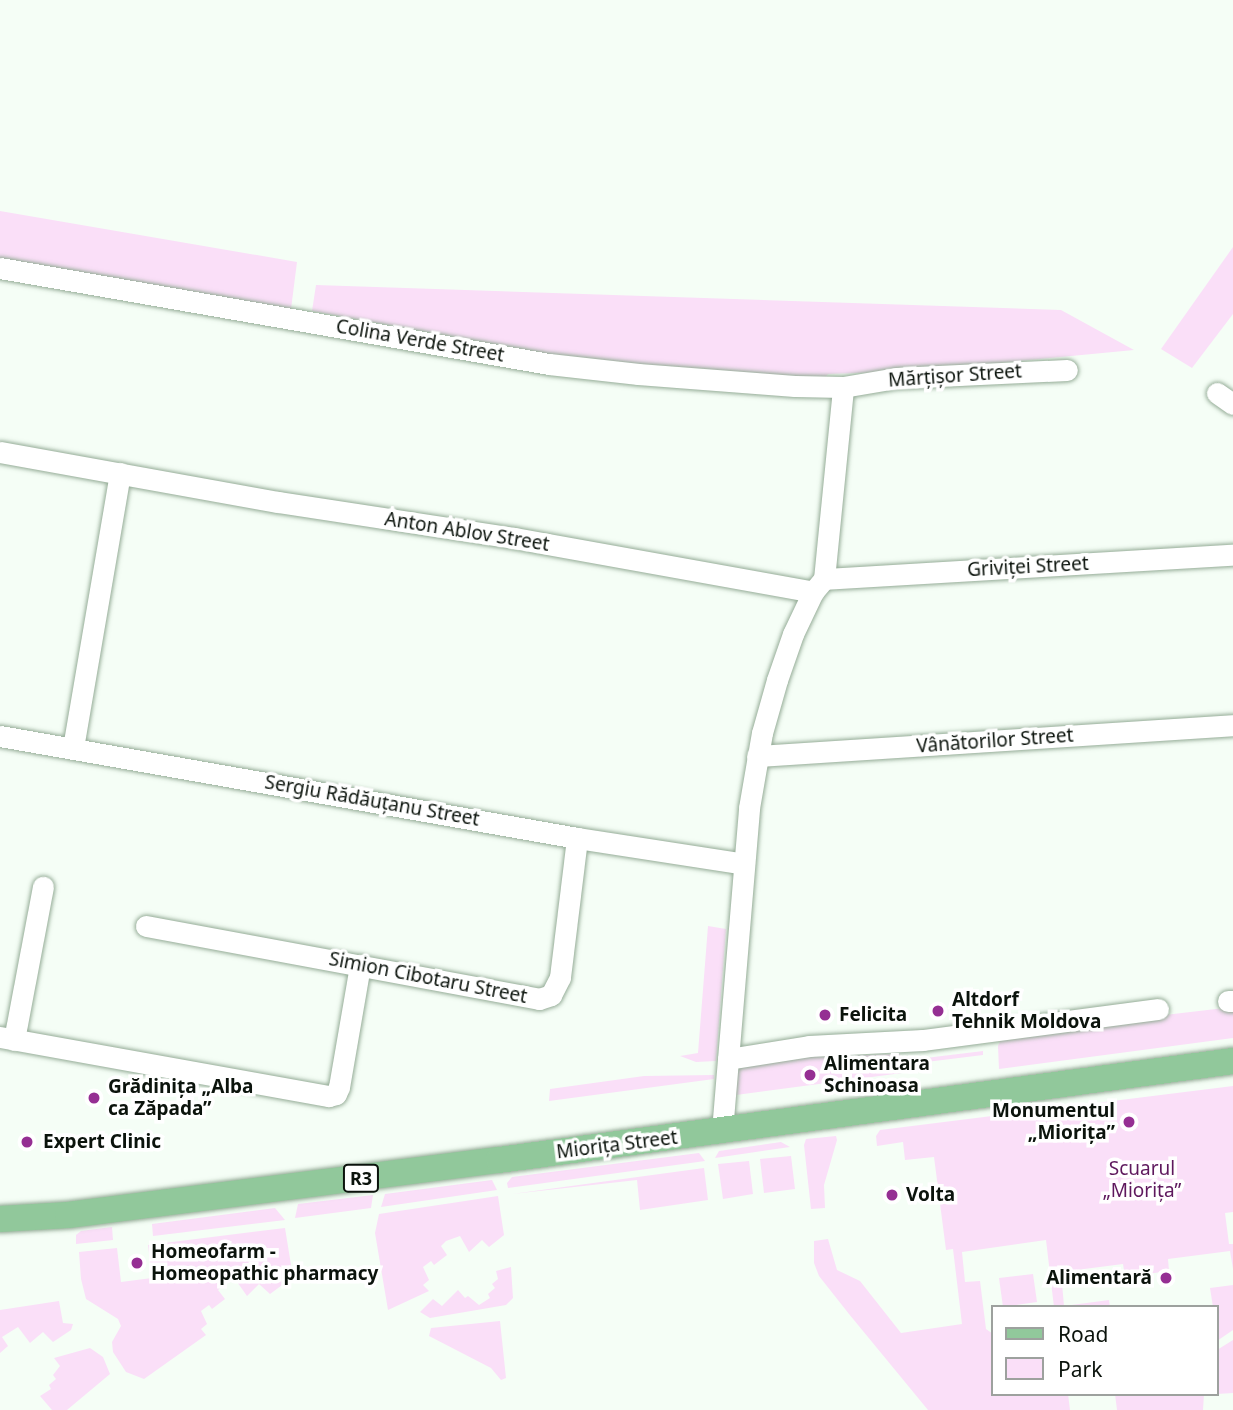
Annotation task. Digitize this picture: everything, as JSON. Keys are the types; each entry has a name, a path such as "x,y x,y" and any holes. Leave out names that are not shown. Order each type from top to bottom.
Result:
{"main road":[{"name":"Miorița Street","path":"0,1219 81,1213 722,1131 1233,1061"}],"street":[{"name":"Colina Verde Street","path":"0,268 549,364 795,386 843,387"},
{"name":"Mărțișor Street","path":"843,387 896,378 1067,369"},
{"path":"722,1131 749,808 758,756 777,680 793,634 819,585 843,387"},
{"name":"Anton Ablov Street","path":"0,452 819,585"},
{"path":"74,748 120,473"},
{"name":"Griviței Street","path":"819,585 1233,555"},
{"name":"Vânătorilor Street","path":"758,756 1233,725"},
{"name":"Sergiu Rădăuțanu Street","path":"0,736 578,838 744,864"},
{"name":"Simion Cibotaru Street","path":"146,926 530,999 551,995 560,977 578,838"},
{"path":"43,887 7,1039 330,1096 336,1094 340,1087 360,965"},
{"path":"728,1059 809,1046 923,1040 1158,1009"}],"green space":[{"path":"0,211 297,262 291,309 0,259"},
{"path":"1233,247 1233,314 1192,368 1161,349"},
{"path":"316,285 1061,310 1134,350 916,371 828,374 824,379 575,359 312,311"},
{"path":"708,926 726,929 716,1061 696,1062 680,1056 698,1053"},
{"path":"1233,1007 1233,1038 999,1069 998,1046 1003,1034"},
{"path":"983,1051 983,1055 902,1065 902,1073 736,1095 737,1062 836,1052 838,1056 900,1054 901,1061"},
{"path":"714,1075 714,1079 549,1101 550,1089 644,1076"},
{"name":"Scuarul „Miorița”","path":"1233,1086 1233,1212 1225,1213 1229,1244 1233,1244 1233,1269 1230,1251 1168,1259 1169,1271 1125,1277 1123,1264 1061,1272 1064,1305 1054,1305 1046,1240 962,1252 965,1282 980,1281 986,1329 992,1333 992,1396 1068,1396 1070,1410 928,1410 819,1276 814,1263 814,1241 828,1239 837,1270 860,1281 901,1333 962,1324 953,1249 946,1250 934,1157 905,1160 903,1142 877,1146 876,1136 880,1130"},
{"path":"836,1136 824,1185 825,1208 811,1209 804,1145 806,1139"},
{"path":"781,1142 790,1147 715,1158 719,1151"},
{"path":"699,1153 705,1161 508,1188 507,1183 512,1177"},
{"path":"791,1156 795,1189 764,1193 760,1159"},
{"path":"749,1161 753,1194 723,1199 718,1164"},
{"path":"704,1168 708,1200 640,1210 637,1180 512,1194"},
{"path":"492,1180 497,1190 381,1207 385,1194"},
{"path":"373,1195 371,1208 295,1218 298,1204"},
{"path":"498,1196 504,1235 489,1247 482,1240 469,1252 460,1236 446,1241 441,1246 447,1255 434,1265 431,1261 423,1267 429,1280 423,1285 429,1291 388,1310 375,1233 379,1214"},
{"path":"275,1208 285,1220 153,1236 152,1224"},
{"path":"112,1227 113,1240 76,1244 76,1235 81,1231"},
{"path":"285,1228 293,1277 270,1294 259,1284 247,1296 235,1279 224,1285 218,1290 225,1299 212,1309 209,1305 201,1311 207,1324 201,1329 206,1335 144,1379 126,1372 113,1352 112,1342 121,1326 118,1319 86,1299 79,1252 117,1248 121,1282 152,1278 148,1245"},
{"path":"511,1267 513,1298 506,1305 430,1318 420,1312 433,1299 442,1306 458,1290 465,1298 468,1296 479,1305 490,1298 488,1294 495,1288 492,1284 498,1279 496,1271"},
{"path":"1033,1274 1037,1302 1003,1305 999,1278"},
{"path":"1233,1285 1233,1330 1219,1340 1219,1305 1213,1305 1210,1288"},
{"name":"Scuarul „Miorița”","path":"1109,1300 1110,1305 1072,1305"},
{"path":"59,1301 63,1323 73,1324 71,1330 53,1342 43,1332 30,1343 18,1327 2,1337 8,1346 0,1353 0,1310"},
{"path":"500,1321 506,1378 501,1380 491,1368 429,1336 431,1328"},
{"path":"1233,1340 1233,1393 1219,1394 1219,1349"},
{"path":"90,1348 103,1357 110,1374 67,1410 52,1410 40,1396 51,1389 49,1385 56,1379 53,1375 60,1366 54,1358"},
{"path":"1115,1396 1204,1396 1203,1410 1117,1410"}],"place":[{"name":"Altdorf Tehnik Moldova","path":"938,1011"},
{"name":"Felicita","path":"825,1015"},
{"name":"Alimentara Schinoasa","path":"810,1075"},
{"name":"Grădinița „Alba ca Zăpada”","path":"94,1098"},
{"name":"Monumentul „Miorița”","path":"1129,1122"},
{"name":"Expert Clinic","path":"27,1142"},
{"name":"Volta","path":"892,1195"},
{"name":"Homeofarm - Homeopathic pharmacy","path":"137,1263"},
{"name":"Alimentară","path":"1166,1278"}]}
